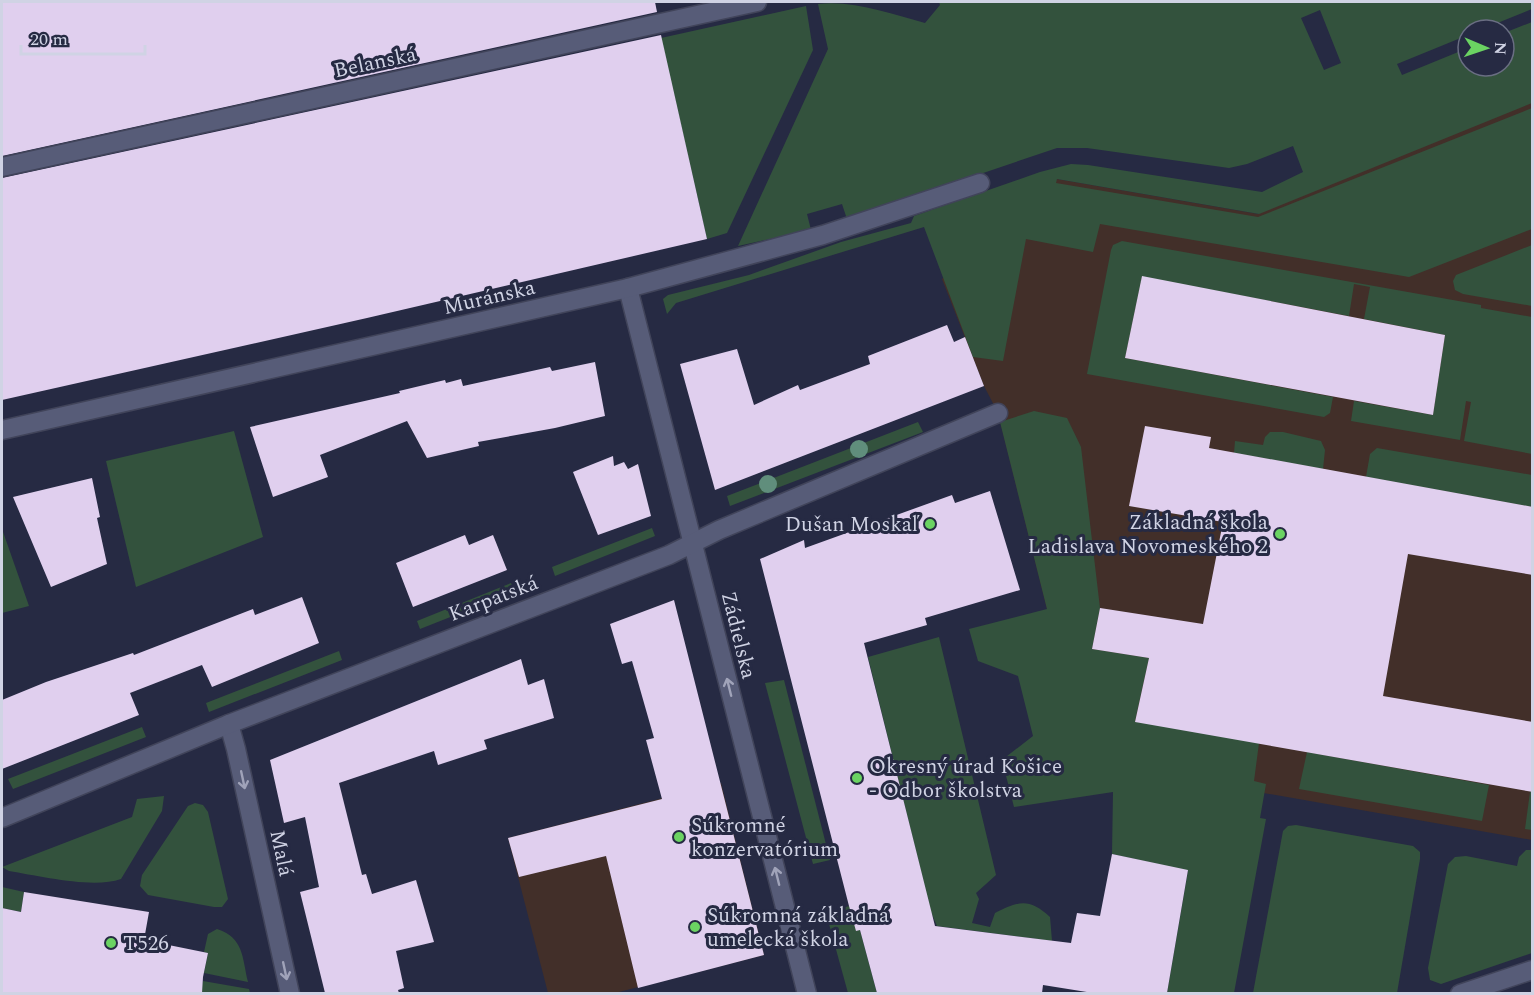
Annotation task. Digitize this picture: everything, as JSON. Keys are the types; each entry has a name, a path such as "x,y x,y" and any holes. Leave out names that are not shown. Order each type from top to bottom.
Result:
{"street":[{"name":"Belanská","path":"2,167 758,2"},
{"name":"Muránska","path":"2,430 628,288 812,238 980,183"},
{"name":"Zádielska","path":"628,288 807,993"},
{"name":"Karpatská","path":"2,818 229,724 669,555 719,530 998,413"},
{"name":"Malá","path":"229,724 290,993"},
{"path":"1460,993 1533,970"}],"shaded area":[{"name":"Základná škola Ladislava Novomeského 2","path":"1532,79 1532,840 1127,769 1047,609 998,413 984,386 942,279 1057,179 1258,214"},
{"path":"721,783 764,955 615,993 548,993 508,838"}],"green space":[{"path":"939,2 1532,2 1532,9 1510,18 1456,18 1456,40 1397,64 1402,75 1456,53 1456,78 1516,78 1516,28 1532,22 1532,103 1259,214 1057,179 1056,183 1258,217 1532,108 1532,229 1409,277 1100,224 1093,252 1026,239 1003,361 973,357 924,227 676,303 667,314 663,299 668,295 749,275 841,242 911,223 914,216 1040,172 1071,164 1262,192 1303,172 1293,146 1247,164 1229,168 1087,148 1057,148 847,219 842,204 807,214 811,230 738,246 828,49 818,4 859,6 925,23 940,5","holes":["1320,10 1341,63 1324,70 1301,18"]},
{"path":"806,6 813,50 727,233 707,239 661,38"},
{"path":"1122,241 1481,305 1481,308 1532,317 1532,454 1464,441 1471,402 1466,401 1460,440 1351,421 1354,401 1433,415 1445,335 1364,319 1370,287 1354,284 1349,316 1142,277 1125,358 1333,397 1330,413 1324,417 1087,374 1111,250 1113,245"},
{"path":"1532,245 1532,306 1463,294 1455,290 1453,281 1456,275"},
{"path":"1034,411 1067,418 1081,447 1100,608 1092,649 1149,658 1135,721 1259,743 1254,781 1266,784 1260,818 1266,819 1234,993 1167,993 1188,871 1112,854 1113,792 1014,807 1002,760 1033,736 1018,676 978,661 969,629 1047,609 1000,422"},
{"path":"918,422 923,432 730,506 727,496"},
{"path":"234,431 263,537 136,587 106,461"},
{"path":"1270,432 1283,432 1321,441 1325,450 1323,469 1234,453 1235,441 1263,445 1265,437"},
{"path":"1377,448 1532,475 1532,507 1366,477 1370,454"},
{"path":"652,528 655,536 555,576 552,567"},
{"path":"2,529 29,606 2,613"},
{"path":"511,583 514,592 420,629 417,621"},
{"path":"939,637 996,875 976,893 979,899 972,923 990,927 995,913 1017,904 1030,904 1050,917 1052,941 937,926 931,912 868,657"},
{"path":"339,651 342,660 209,712 206,703"},
{"path":"784,680 830,860 813,864 765,683"},
{"path":"142,727 146,737 13,789 8,779"},
{"path":"1307,752 1489,785 1482,821 1299,789"},
{"path":"1530,792 1532,792 1532,830 1525,829"},
{"path":"164,796 162,811 121,879 96,883 81,882 9,871 2,867 132,817 137,799"},
{"path":"195,803 203,805 208,812 228,899 222,907 148,895 140,886 142,875 188,806"},
{"path":"1296,825 1413,846 1420,852 1397,993 1253,993 1283,831 1288,826"},
{"path":"1526,850 1532,850 1532,953 1441,984 1430,980 1428,968 1448,864 1455,857 1466,856 1517,866 1519,857"},
{"path":"2,887 24,892 21,912 2,908"},
{"path":"849,906 860,930 877,993 848,993 826,913"},
{"path":"217,929 226,933 237,943 243,957 248,982 204,973 208,953 204,952 208,934"},
{"path":"203,981 249,989 250,993 200,994"}],"building":[{"path":"2,2 655,2 657,12 2,156"},
{"path":"661,35 707,239 2,400 2,178"},
{"path":"1142,276 1445,335 1433,415 1125,358"},
{"path":"947,325 954,342 965,337 984,386 715,490 680,364 737,349 754,405 798,385 800,390 870,364 868,356"},
{"path":"595,362 605,416 478,442 479,446 427,458 407,421 320,455 328,477 273,497 250,427 400,393 399,391 445,380 446,383 461,379 463,386 550,367 552,371"},
{"path":"1145,426 1211,437 1209,448 1533,507 1533,575 1408,554 1383,696 1533,722 1533,792 1135,722 1149,658 1092,649 1100,608 1203,624 1223,522 1129,506"},
{"path":"613,456 614,466 624,462 628,469 638,464 651,516 598,535 573,472"},
{"path":"92,478 100,517 97,518 107,564 51,587 13,497"},
{"path":"990,491 1020,590 925,618 927,625 864,643 935,926 1071,943 1077,913 1100,916 1112,854 1188,870 1167,993 1093,993 1043,985 1042,993 877,993 860,930 856,931 849,906 760,559 804,540 805,548 952,495 955,503"},
{"path":"465,535 469,545 493,535 507,570 413,607 396,563"},
{"path":"302,597 319,643 212,687 202,665 130,693 139,715 2,769 2,700 46,682 133,653 134,655 253,609 255,615"},
{"path":"674,600 764,955 638,988 606,856 519,877 508,838 662,799 646,740 654,738 632,661 622,664 610,624"},
{"path":"521,659 528,685 544,679 554,718 484,740 487,749 438,765 434,751 339,783 362,875 366,874 372,894 416,880 434,942 396,951 404,988 398,990 399,993 325,993 300,892 319,887 305,817 284,823 270,760"},
{"name":"T526","path":"24,892 149,912 144,940 208,953 202,993 2,993 2,908 21,912"}],"place":[{"name":"Dušan Moskaľ","path":"930,524"},
{"name":"Základná škola Ladislava Novomeského 2","path":"1280,534"},
{"name":"Okresný úrad Košice - Odbor školstva","path":"857,778"},
{"name":"Súkromné konzervatórium","path":"679,837"},
{"name":"Súkromná základná umelecká škola","path":"695,927"},
{"name":"T526","path":"111,943"}]}
